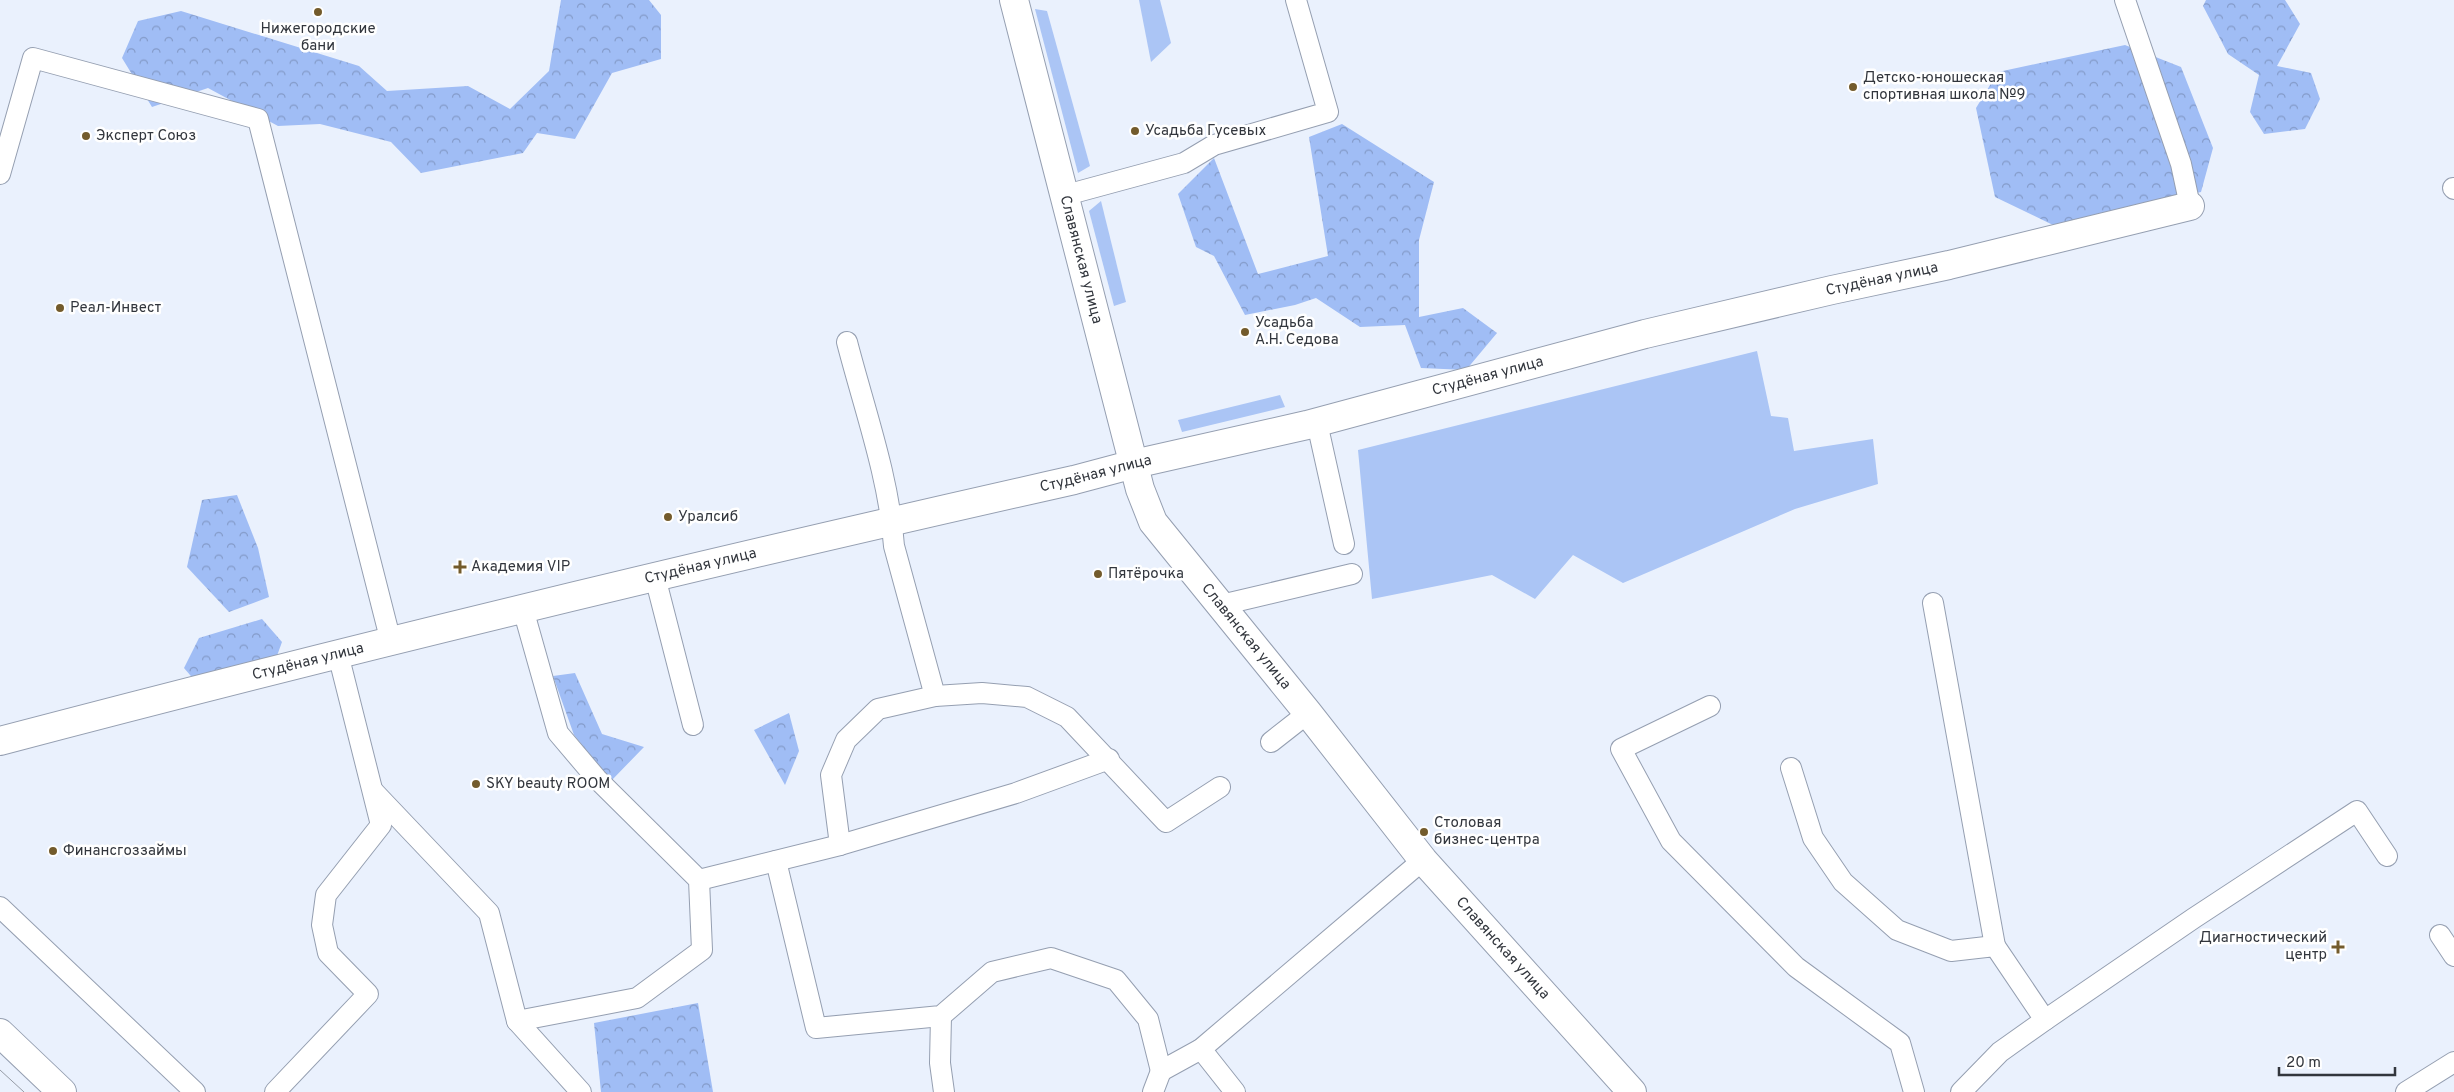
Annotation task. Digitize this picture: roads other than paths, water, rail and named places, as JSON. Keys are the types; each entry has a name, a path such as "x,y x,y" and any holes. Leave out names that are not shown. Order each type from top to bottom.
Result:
{"street":[{"name":"Славянская улица","path":"1014,0 1066,195 1140,489 1153,522 1308,713 1423,860 1632,1092"},
{"name":"Студёная улица","path":"0,742 338,654 655,577 1317,422 1644,334 1949,265 2190,206"},
{"path":"0,1033 62,1092"}],"lane":[{"path":"1066,195 1184,163 1214,145 1328,112 1296,0"},
{"path":"2125,0 2181,164 2190,206"},
{"path":"0,174 33,58 258,119 391,642"},
{"path":"847,342 892,521 894,546 935,696"},
{"path":"1317,422 1344,544"},
{"path":"1220,605 1352,574"},
{"path":"655,577 693,726"},
{"path":"1933,603 1996,946 2045,1020"},
{"path":"517,1021 637,998 702,950 699,880 597,780 558,734 524,609"},
{"path":"276,1092 368,994 328,953 322,925 326,895 381,825 338,654"},
{"path":"840,845 831,775 846,740 878,709 935,696 982,693 1027,698 1067,717 1109,758 1166,822 1220,787"},
{"path":"1710,706 1621,749 1671,841 1796,967 1900,1044 1914,1092"},
{"path":"1271,742 1308,713"},
{"path":"699,880 840,845 1016,793 1109,758"},
{"path":"1791,768 1813,838 1843,882 1897,930 1951,950 1996,946"},
{"path":"373,791 489,913 517,1021 581,1092"},
{"path":"1961,1092 2000,1052 2045,1020 2194,918 2357,811 2387,856"},
{"path":"776,860 816,1028 941,1016 992,972 1051,958 1116,980 1148,1019 1161,1071 1153,1092"},
{"path":"1161,1071 1201,1049 1423,860"},
{"path":"0,907 195,1092"},
{"path":"2440,935 2454,956"},
{"path":"941,1016 940,1063 944,1092"},
{"path":"1201,1049 1235,1092"},
{"path":"2406,1092 2454,1062"}],"tram line":[{"path":"0,1070 24,1092"}],"place":[{"name":"Нижегородские бани","path":"318,12"},
{"name":"Детско-юношеская спортивная школа №9","path":"1853,87"},
{"name":"Усадьба Гусевых","path":"1135,131"},
{"name":"Эксперт Союз","path":"86,136"},
{"name":"Реал-Инвест","path":"60,308"},
{"name":"Усадьба А.Н. Седова","path":"1245,332"},
{"name":"Уралсиб","path":"668,517"},
{"name":"Академия VIP","path":"460,567"},
{"name":"Пятёрочка","path":"1098,574"},
{"name":"SKY beauty ROOM","path":"476,784"},
{"name":"Столовая бизнес-центра","path":"1424,832"},
{"name":"Финансгоззаймы","path":"53,851"},
{"name":"Диагностический центр","path":"2338,947"}]}
